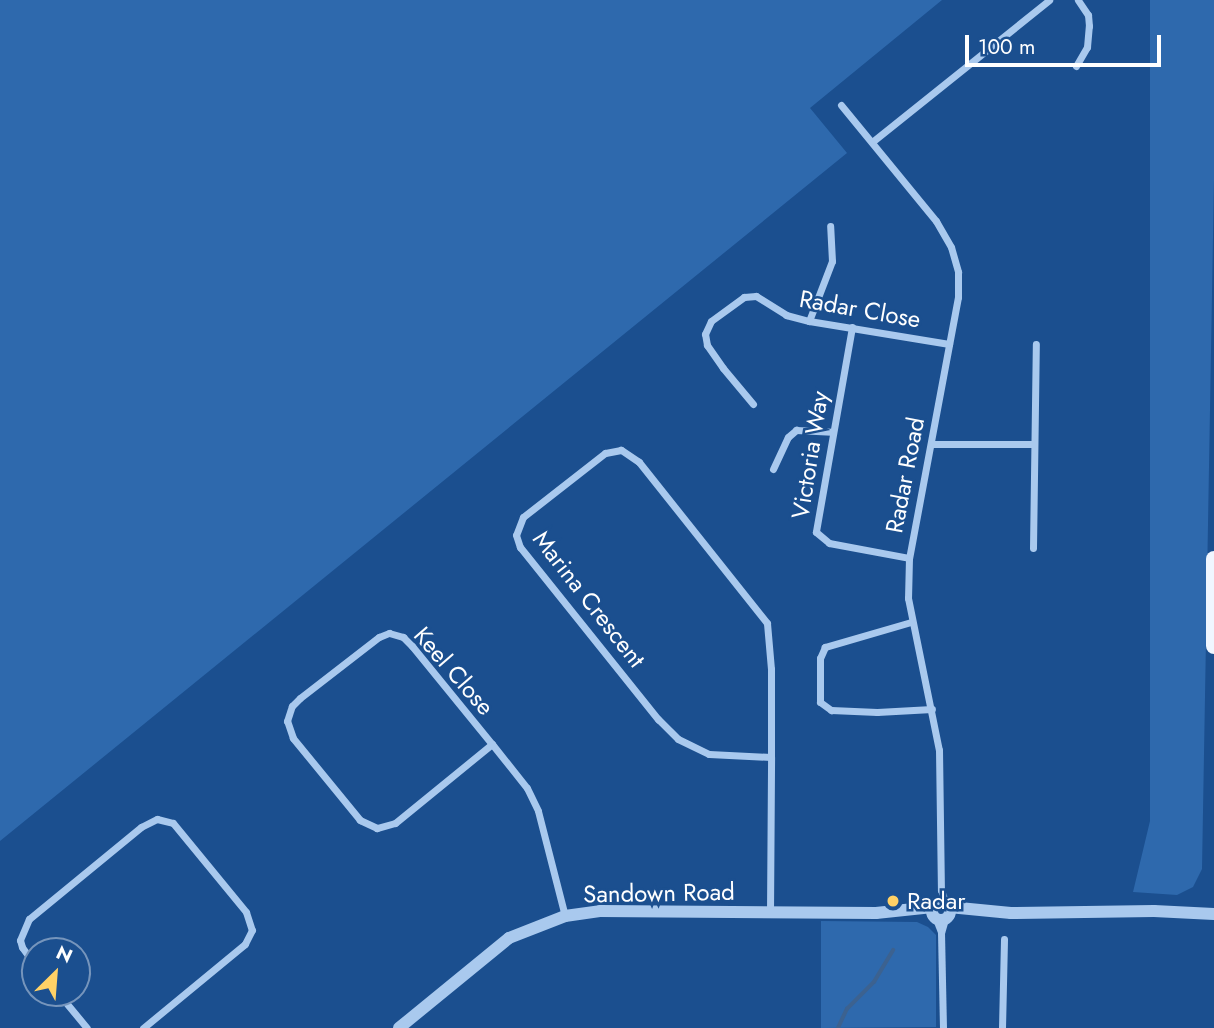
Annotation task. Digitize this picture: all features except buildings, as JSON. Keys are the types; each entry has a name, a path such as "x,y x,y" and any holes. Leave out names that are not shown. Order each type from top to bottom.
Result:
{"main road":[{"path":"1214,559 1214,646"}],"street":[{"path":"872,142 1049,0"},
{"path":"1076,66 1087,47 1089,26 1088,15 1078,0"},
{"name":"Radar Road","path":"841,105 936,221 951,247 959,284 909,558 908,598 939,750 943,1028"},
{"path":"809,321 832,261 830,226"},
{"name":"Radar Close","path":"753,404 733,382 707,345 705,334 707,326 737,300 749,296 759,297 786,315 809,321 949,344"},
{"name":"Victoria Way","path":"852,327 815,528 818,537 842,547 909,558"},
{"path":"1033,548 1036,344"},
{"path":"773,469 788,438 796,430 812,428 831,432"},
{"path":"931,444 1034,444"},
{"name":"Marina Crescent","path":"770,913 771,757 771,668 767,623 639,462 626,452 610,450 529,510 517,529 520,547 658,719 678,739 709,754 771,757"},
{"path":"911,622 825,647 820,658 820,702 831,710 877,712 932,709"},
{"name":"Keel Close","path":"492,744 394,823 377,828 360,820 293,738 287,721 292,706 300,698 379,637 396,634 412,646 492,744 534,799 565,916"},
{"path":"21,937 29,919 141,827 157,819 173,823 246,912 252,930 245,944 143,1028"},
{"name":"Sandown Road","path":"405,1026 509,938 565,916 600,911 1214,914"},
{"path":"1002,1028 1003,939"},
{"path":"69,1007 86,1028"}],"shaded area":[{"path":"0,0 942,0 810,108 847,153 0,841"},
{"path":"1150,0 1214,0 1214,179 1202,869 1193,887 1177,895 1133,892 1150,821"},
{"path":"821,921 917,922 928,927 936,935 936,1027 821,1028"}],"waterway":[{"path":"838,1028 847,1009 874,982 893,950"}],"place":[{"name":"Radar","path":"893,901"}]}
